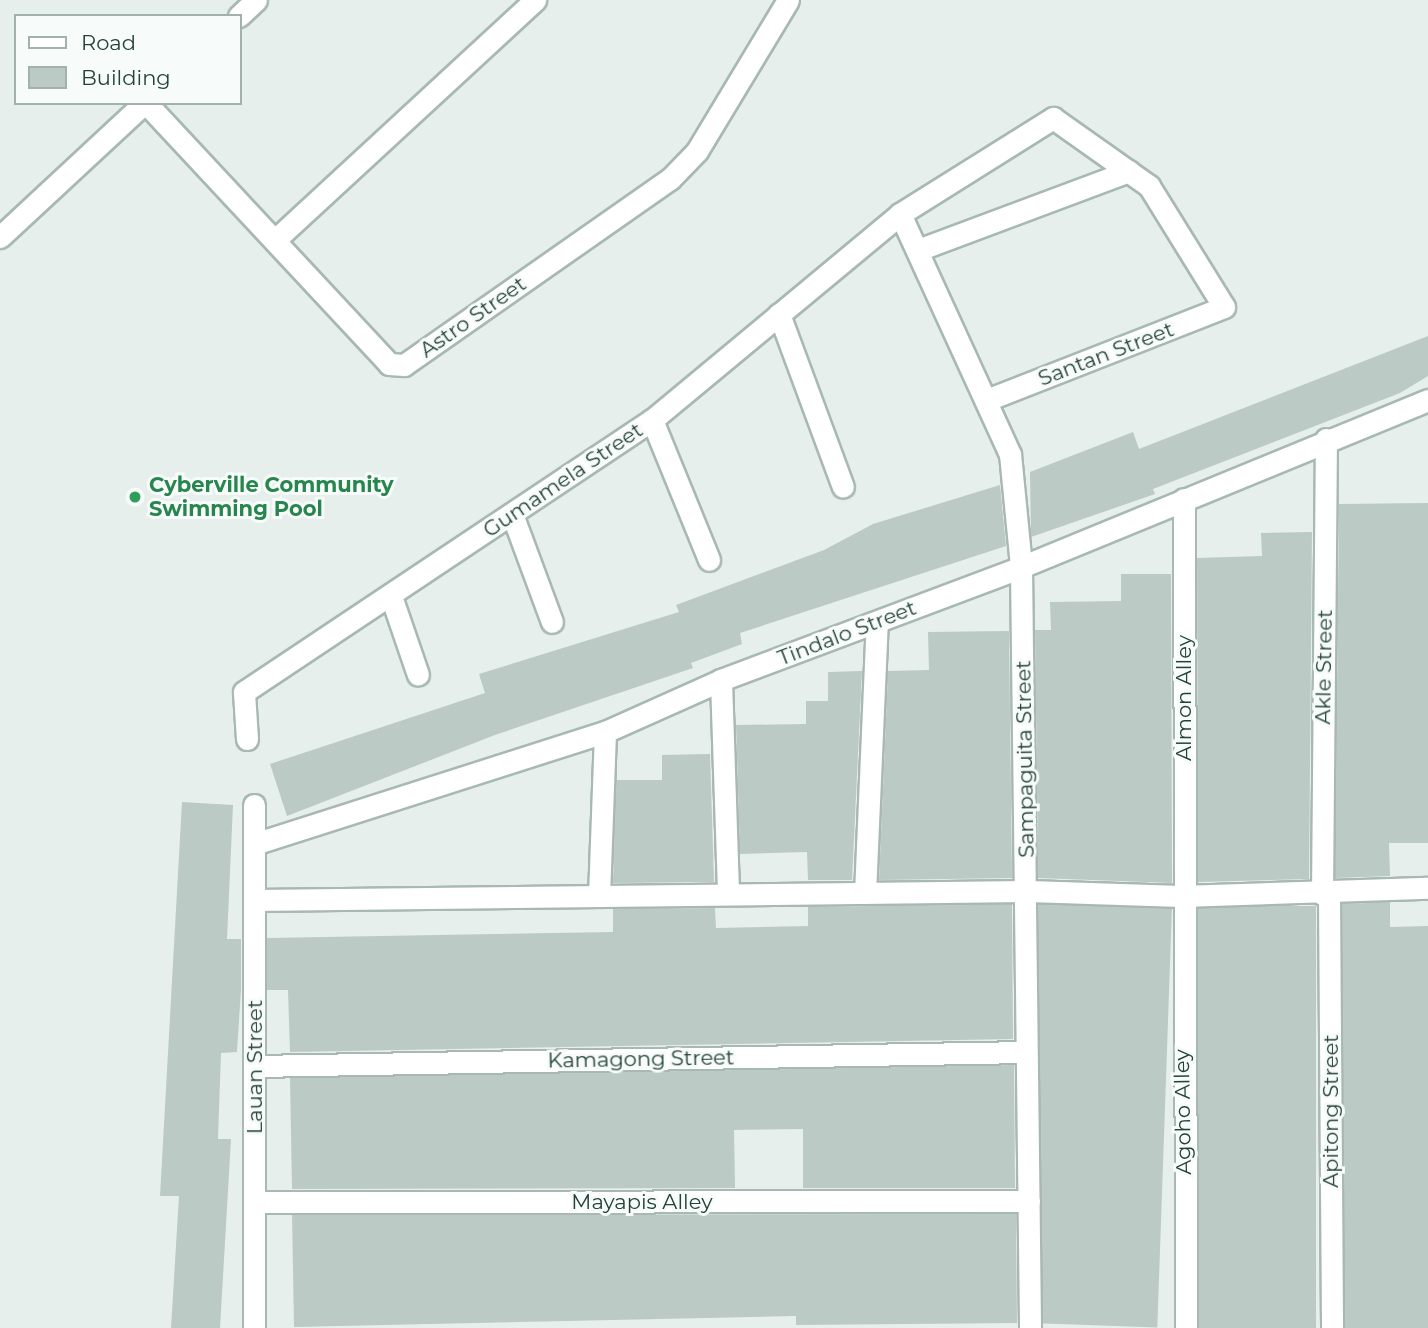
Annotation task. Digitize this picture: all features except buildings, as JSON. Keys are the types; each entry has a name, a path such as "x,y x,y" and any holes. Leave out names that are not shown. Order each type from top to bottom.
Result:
{"street":[{"path":"241,14 256,0"},
{"path":"275,240 535,0"},
{"name":"Astro Street","path":"147,105 389,364 404,365 670,179 697,151 788,0"},
{"path":"0,237 143,105"},
{"name":"Gumamela Street","path":"247,739 244,692 652,420 900,214 1053,118 1129,171"},
{"path":"918,250 1129,171"},
{"name":"Santan Street","path":"987,400 1224,307 1149,186 1129,171"},
{"name":"Sampaguita Street","path":"900,214 1010,454 1021,567 1028,891 1030,1328"},
{"path":"779,314 842,487"},
{"name":"Tindalo Street","path":"257,842 605,732 721,680 1021,567 1326,439 1428,400"},
{"path":"652,420 709,560"},
{"name":"Akle Street","path":"1325,894 1326,439"},
{"name":"Almon Alley","path":"1181,896 1184,499"},
{"path":"512,514 552,622"},
{"path":"391,596 418,676"},
{"path":"864,893 877,622"},
{"path":"721,680 728,894"},
{"path":"599,896 605,732"},
{"name":"Lauan Street","path":"254,805 257,842 254,900 254,1328"},
{"path":"254,900 1028,891 1181,896 1325,894 1428,888"},
{"name":"Apitong Street","path":"1325,894 1332,1328"},
{"name":"Agoho Alley","path":"1181,896 1186,1328"},
{"name":"Kamagong Street","path":"255,1066 1027,1052"},
{"name":"Mayapis Alley","path":"255,1202 1029,1201"}],"place":[{"name":"Cyberville Community Swimming Pool","path":"135,497"}]}
